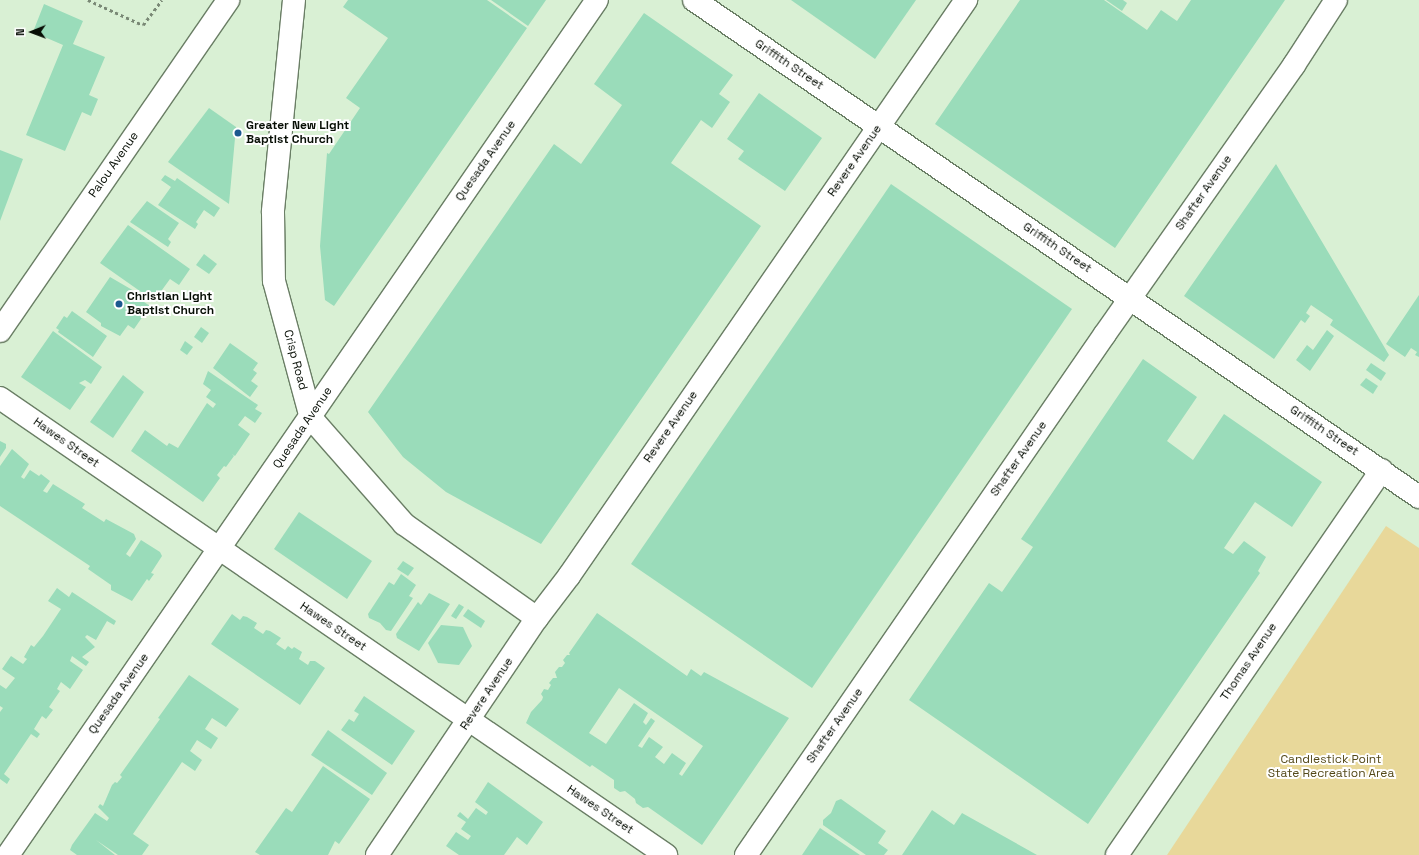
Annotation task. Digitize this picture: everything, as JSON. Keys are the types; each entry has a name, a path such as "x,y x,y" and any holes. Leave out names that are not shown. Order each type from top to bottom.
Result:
{"street":[{"name":"Palou Avenue","path":"0,331 228,0"},
{"name":"Crisp Road","path":"294,0 273,212 274,282 311,418 404,524 537,618"},
{"name":"Quesada Avenue","path":"8,855 311,418 597,0"},
{"name":"Griffith Street","path":"694,0 1419,496"},
{"name":"Revere Avenue","path":"377,855 470,720 537,618 569,576 966,0"},
{"name":"Shafter Avenue","path":"746,855 1130,298 1294,65 1336,0"},
{"name":"Hawes Street","path":"0,398 666,855"},
{"name":"Thomas Avenue","path":"1117,855 1382,470"}],"path":[{"path":"88,0 143,25 162,0"}],"green space":[{"name":"Candlestick Point State Recreation Area","path":"1386,526 1419,548 1419,855 1167,855"}],"building":[{"path":"348,0 487,0 527,28 334,306 325,300 320,246 327,153 329,154 360,108 346,98 388,38 343,7"},
{"path":"491,0 546,0 528,26"},
{"path":"791,0 916,0 875,59"},
{"path":"1020,0 1104,0 1147,30 1161,10 1177,21 1191,0 1285,0 1115,248 935,124"},
{"path":"1106,0 1123,0 1127,3 1122,11"},
{"path":"44,4 83,21 73,44 105,57 89,95 98,99 91,116 82,112 65,151 26,135 63,45 33,32"},
{"path":"644,13 733,75 719,94 730,102 712,128 701,120 671,163 761,226 541,544 446,492 403,457 368,412 554,144 581,164 622,105 594,84"},
{"path":"759,93 822,138 785,191 738,159 744,151 727,139"},
{"path":"209,108 236,127 229,204 168,162"},
{"path":"0,150 23,159 0,221"},
{"path":"1276,164 1389,355 1384,362 1330,325 1333,320 1311,305 1306,313 1310,316 1305,323 1301,320 1274,359 1184,296"},
{"path":"165,175 175,181 177,178 220,208 214,217 204,210 196,222 198,224 195,229 158,205 171,187 161,180"},
{"path":"891,184 1072,309 812,688 631,564"},
{"path":"147,201 179,223 168,239 171,242 168,247 130,222"},
{"path":"128,225 190,269 179,285 170,279 154,301 100,263"},
{"path":"204,254 217,264 209,274 196,265"},
{"name":"Christian Light Baptist Church","path":"110,277 141,295 144,302 150,306 134,329 128,325 120,336 101,326 101,323 86,312"},
{"path":"1419,295 1419,357 1415,355 1417,352 1411,348 1405,357 1386,344"},
{"path":"72,311 107,336 93,357 58,332 59,330 56,328 64,316 67,318"},
{"path":"201,327 209,333 202,343 194,337"},
{"path":"1327,330 1334,336 1310,371 1296,360 1307,345 1313,350"},
{"path":"53,331 102,367 91,384 85,380 79,383 86,387 70,410 21,377"},
{"path":"185,341 193,347 187,355 180,350"},
{"path":"230,343 258,363 253,370 257,373 251,381 258,386 250,397 213,368"},
{"path":"1143,359 1197,397 1167,441 1193,460 1224,414 1322,482 1292,527 1255,502 1224,548 1233,554 1244,541 1266,557 1258,571 1260,573 1088,824 909,700 989,583 1002,592 1033,547 1021,539"},
{"path":"1371,363 1386,373 1381,381 1366,370"},
{"path":"208,371 258,405 255,409 262,413 255,423 245,416 238,425 250,434 235,456 232,454 234,456 226,467 224,466 217,475 220,478 203,502 131,451 145,430 167,446 169,443 178,448 207,403 213,408 216,404 206,397 211,390 203,384"},
{"path":"123,375 144,392 113,438 90,422"},
{"path":"1366,378 1378,386 1373,394 1360,385"},
{"path":"0,441 6,444 6,448 0,457"},
{"path":"12,449 29,464 21,477 24,479 30,470 39,476 41,474 50,481 43,491 47,493 53,484 85,504 82,508 104,522 106,519 134,534 136,539 126,554 130,557 141,540 160,552 162,556 151,573 154,574 149,581 147,579 132,601 111,590 111,585 88,569 90,566 0,506 0,466"},
{"path":"299,512 372,561 347,599 274,549"},
{"path":"403,561 414,568 408,576 397,569"},
{"path":"401,574 416,585 409,596 413,598 391,631 386,630 380,623 369,618 368,614 389,582 394,585"},
{"path":"57,588 69,597 72,592 116,621 114,625 107,621 96,640 87,635 85,637 95,647 82,657 89,662 86,666 72,656 70,661 83,670 70,689 61,682 57,689 60,691 49,707 53,710 46,719 42,716 34,729 40,734 37,738 31,734 4,774 10,779 7,784 0,779 0,712 3,708 0,706 0,685 6,689 15,678 2,669 11,656 23,664 27,659 24,657 31,645 34,647 43,636 61,609 48,601"},
{"path":"429,593 450,604 419,651 397,638 396,634 418,602 421,605"},
{"path":"459,604 464,607 456,619 451,616"},
{"path":"468,609 485,621 481,628 463,616"},
{"path":"597,613 687,676 691,669 701,676 704,672 789,718 702,845 648,807 643,808 625,791 620,792 614,788 614,780 592,765 590,767 526,723 531,712 542,700 543,697 541,694 544,689 548,690 551,685 549,683 553,678 557,678 555,672 565,663 563,660 567,655 570,655 569,653","holes":["619,688 703,746 682,776 679,774 686,763 672,753 664,764 655,757 663,747 649,737 642,748 638,746 655,721 651,718 646,725 643,722 648,713 634,703 606,744 589,733"]},
{"path":"232,614 240,620 243,616 257,623 254,628 263,634 266,630 281,638 276,644 285,650 288,646 292,649 294,647 302,652 299,659 308,665 310,661 315,661 325,668 300,705 211,644"},
{"path":"441,625 463,627 472,646 459,665 438,663 428,643"},
{"path":"189,675 239,709 226,727 212,718 205,729 218,738 211,749 197,740 190,751 202,760 195,771 182,762 133,834 149,845 142,855 118,855 96,840 115,855 77,855 70,850 72,845 95,813 107,821 109,818 98,807 100,804 103,806 112,785 115,782 117,783 122,777 120,775"},
{"path":"364,696 415,731 392,765 341,730 349,719 354,722 359,714 354,711"},
{"path":"328,730 387,773 372,795 311,755"},
{"path":"323,766 370,799 339,844 335,841 328,855 260,855 255,852 286,808 292,812"},
{"path":"488,782 543,822 527,845 517,837 504,855 459,855 446,846 456,832 468,840 471,836 461,829 466,822 457,816 460,812 468,819 476,808 486,815 488,812 475,802"},
{"path":"841,799 886,831 878,843 888,850 884,855 866,855 823,825 823,820 831,813 836,801"},
{"path":"932,810 954,825 962,813 1037,855 902,855"},
{"path":"820,828 860,855 802,855"}],"place":[{"name":"Greater New Light Baptist Church","path":"238,133"},
{"name":"Christian Light Baptist Church","path":"119,304"}]}
